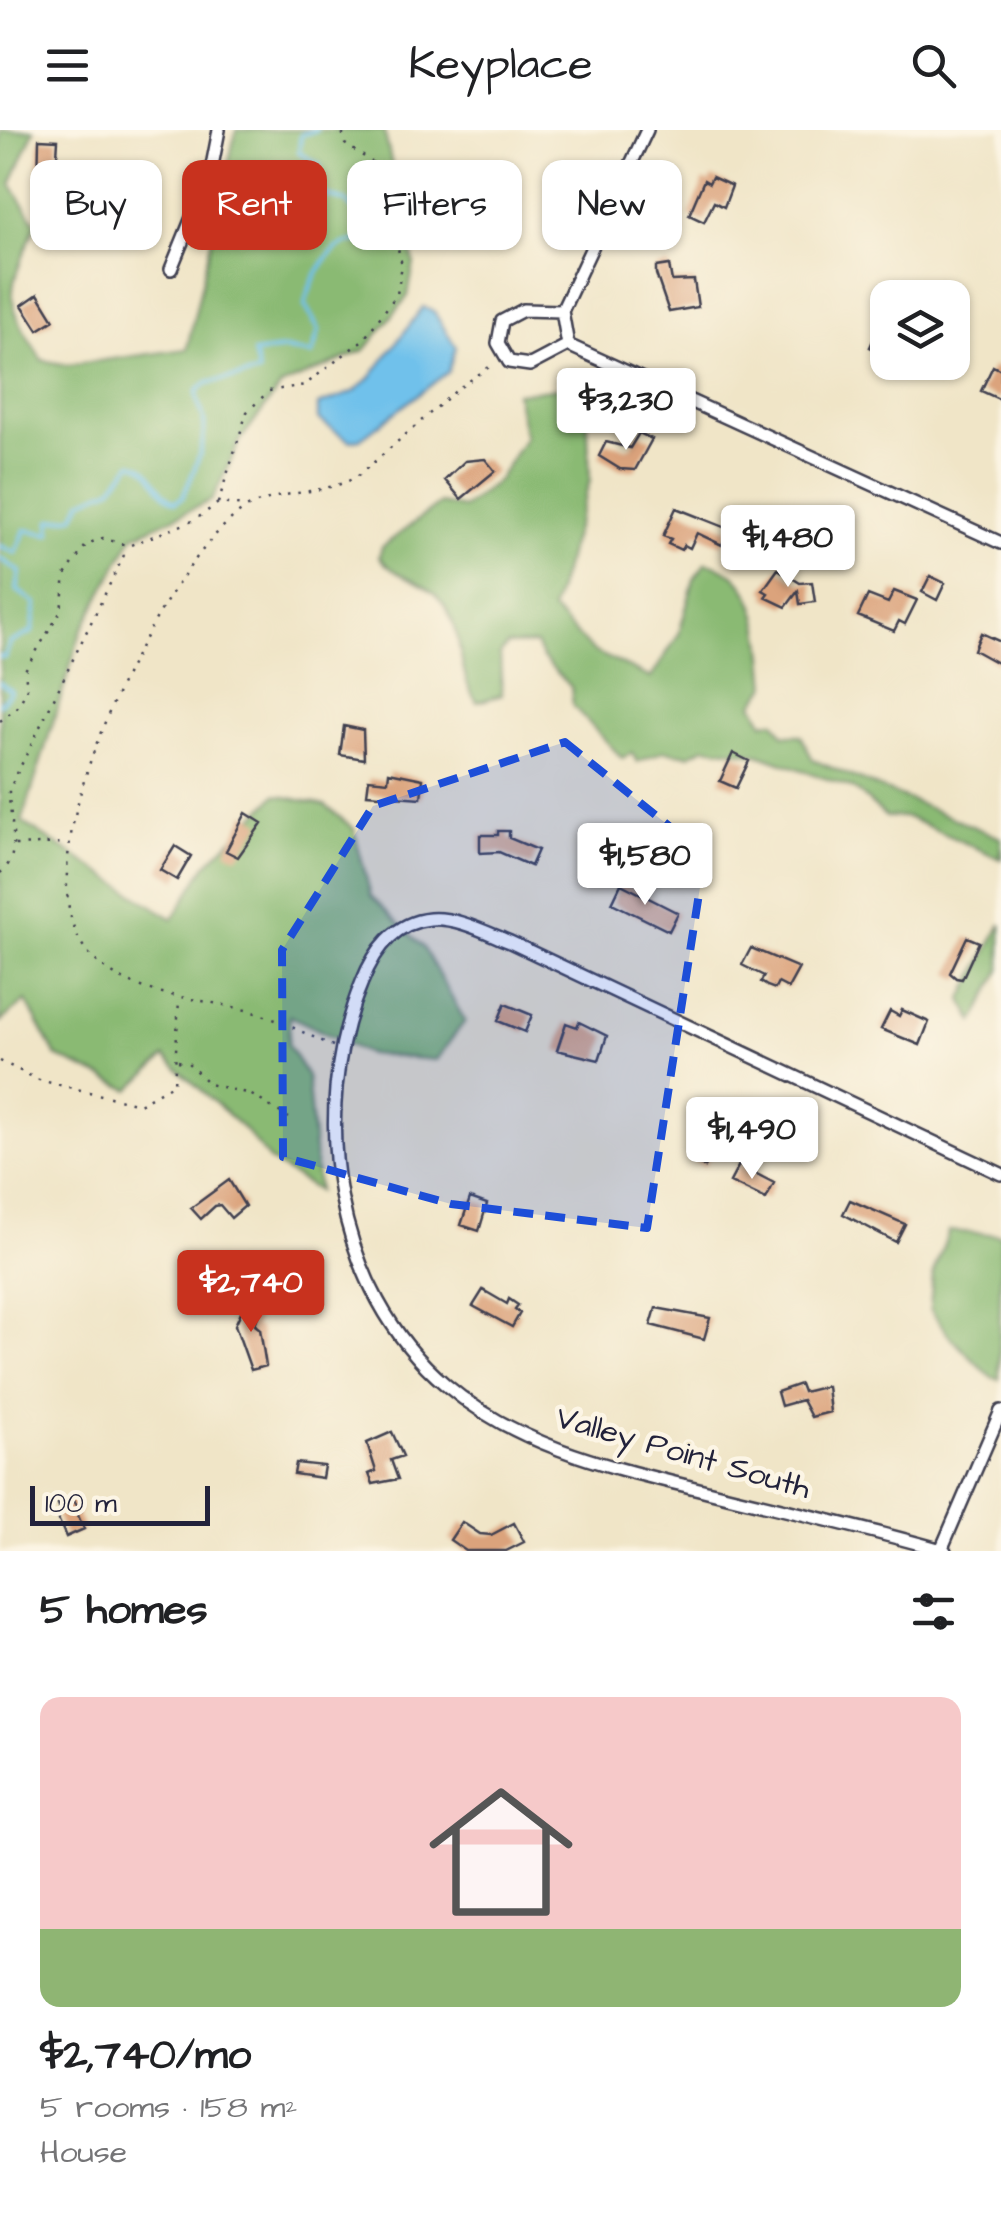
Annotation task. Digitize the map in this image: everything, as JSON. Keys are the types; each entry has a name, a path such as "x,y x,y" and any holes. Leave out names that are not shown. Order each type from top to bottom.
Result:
{"street":[{"path":"171,269 212,171 219,130"},
{"path":"568,345 562,311 647,130"},
{"path":"562,311 523,310 502,321 498,343 504,357 530,365 568,345"},
{"path":"568,345 1001,543"},
{"name":"Valley Point South","path":"1001,1174 510,942 451,921 416,922 397,930 383,944 366,971 339,1048 334,1086 335,1156 356,1247 378,1297 401,1335 444,1383 508,1428 577,1457 943,1550 1001,1410"}],"path":[{"path":"0,720 8,719 28,690 25,670 60,611 65,575 87,544 103,538 128,546 195,520 218,503 247,412 268,391 305,385 364,338 397,294 402,265 378,166 345,144 342,130"},
{"path":"218,503 247,507 344,484 448,396 504,357"},
{"path":"247,507 226,524 194,564 144,638 78,798 67,843 65,898 77,938 108,970 179,998 258,1013 339,1048"},
{"path":"0,873 7,869 15,845 8,820 9,790 128,546"},
{"path":"0,788 9,790"},
{"path":"15,845 67,843"},
{"path":"0,1060 39,1080 139,1104 174,1084 179,998"},
{"path":"178,1060 188,1062 209,1084 250,1094 289,1118"}],"highlighted area":[{"path":"565,742 705,855 647,1228 451,1204 283,1157 282,950 373,806"}],"green space":[{"path":"0,130 34,130 11,184 30,214 30,239 15,281 14,307 42,360 68,365 187,349 209,250 327,250 327,160 229,160 236,130 384,130 391,160 347,160 347,250 411,250 414,263 408,296 365,350 281,386 241,439 212,500 133,536 81,632 22,822 173,919 206,865 276,795 325,805 354,829 371,896 423,947 465,1021 436,1060 368,1054 290,1016 288,1045 307,1076 318,1191 270,1161 247,1132 165,1057 130,1090 56,1056 26,1001 0,1022"},
{"path":"586,385 590,480 552,610 593,651 651,678 679,634 694,579 706,563 724,569 749,594 756,611 767,686 753,704 764,723 774,721 784,735 801,735 813,760 1001,838 1001,859 907,817 886,817 855,789 758,754 705,747 689,755 664,751 637,762 632,753 622,758 573,706 571,687 542,657 536,644 507,645 500,654 502,695 477,702 466,679 449,613 434,594 385,563 379,556 382,547 440,503 463,508 498,480 525,437 516,393"},
{"path":"1001,924 1001,969 974,1022 962,1000"},
{"path":"949,1231 1001,1235 999,1379 991,1377 950,1337 930,1309 933,1273"}],"water":[{"path":"423,307 434,312 456,347 448,372 360,439 350,441 318,419 318,405 354,392 370,378"}],"building":[{"path":"39,139 58,140 57,160 39,160"},
{"path":"712,177 732,186 724,207 714,202 704,222 689,215 704,180 709,183"},
{"path":"669,265 672,281 694,280 698,307 669,312 656,267"},
{"path":"38,294 54,320 38,330 22,305"},
{"path":"993,366 1001,370 1001,400 981,391"},
{"path":"639,433 652,439 635,470 620,469 599,456 606,442 630,448"},
{"path":"485,459 495,471 461,499 445,480 465,461"},
{"path":"676,508 729,529 722,545 697,533 690,548 684,545 681,550 668,544 671,539 663,536"},
{"path":"778,569 800,583 812,582 815,602 800,604 798,591 786,607 765,597 768,593 763,590"},
{"path":"930,576 945,583 937,600 922,592"},
{"path":"894,591 917,600 905,624 899,621 894,631 858,616 868,595 888,603"},
{"path":"981,633 1001,642 1001,665 974,650"},
{"path":"344,726 363,730 364,759 340,755"},
{"path":"733,753 749,761 736,788 720,781"},
{"path":"389,772 423,779 421,798 367,794 369,779 388,781"},
{"path":"246,813 262,823 238,857 226,851"},
{"path":"498,831 509,831 509,838 538,850 531,866 499,852 480,853 480,835 498,835"},
{"path":"175,846 191,856 177,880 160,870"},
{"path":"621,884 678,913 669,931 612,903"},
{"path":"967,937 979,942 962,979 956,978 950,973"},
{"path":"751,948 799,968 788,988 778,983 775,989 767,986 761,982 764,976 742,965"},
{"path":"505,1004 532,1015 525,1032 498,1021"},
{"path":"902,1010 929,1022 920,1045 881,1029 890,1011 899,1016"},
{"path":"579,1022 607,1036 599,1060 557,1050 566,1023 577,1027"},
{"path":"706,1128 732,1143 725,1158 712,1152 705,1167 691,1160 699,1143 693,1141 698,1130 704,1133"},
{"path":"739,1165 774,1183 766,1199 730,1182"},
{"path":"229,1180 245,1206 231,1218 220,1205 215,1206 201,1219 191,1208"},
{"path":"470,1198 487,1204 479,1231 461,1225"},
{"path":"850,1200 905,1224 896,1242 843,1214"},
{"path":"483,1290 507,1304 509,1299 518,1305 515,1309 520,1313 512,1327 473,1306"},
{"path":"246,1301 261,1305 255,1325 260,1329 266,1366 251,1370 235,1325"},
{"path":"656,1308 710,1318 704,1339 651,1325"},
{"path":"800,1384 803,1392 827,1386 830,1412 811,1417 802,1400 781,1406 777,1392"},
{"path":"392,1432 403,1456 391,1460 398,1479 373,1484 369,1474 376,1471 367,1443"},
{"path":"296,1463 324,1466 322,1478 294,1474"},
{"path":"72,1498 81,1511 77,1513 84,1529 66,1537 56,1514 61,1512 58,1504"},
{"path":"462,1522 480,1534 491,1535 514,1523 524,1542 506,1551 466,1551 450,1540"}],"waterway":[{"path":"0,546 16,553 25,530 50,534 51,520 74,517 82,501 112,488 132,463 146,469 163,493 175,502 183,497 203,441 204,421 197,391 207,383 259,373 254,353 285,349 312,355 319,330 305,305 314,279 337,248 349,242 366,241 377,230 372,217 356,213 345,201 309,191 320,165 299,153 301,135 316,130"},
{"path":"0,558 20,572 17,590 36,604 32,632 10,643 5,657 0,657"},
{"path":"0,683 11,691 0,704"}]}
